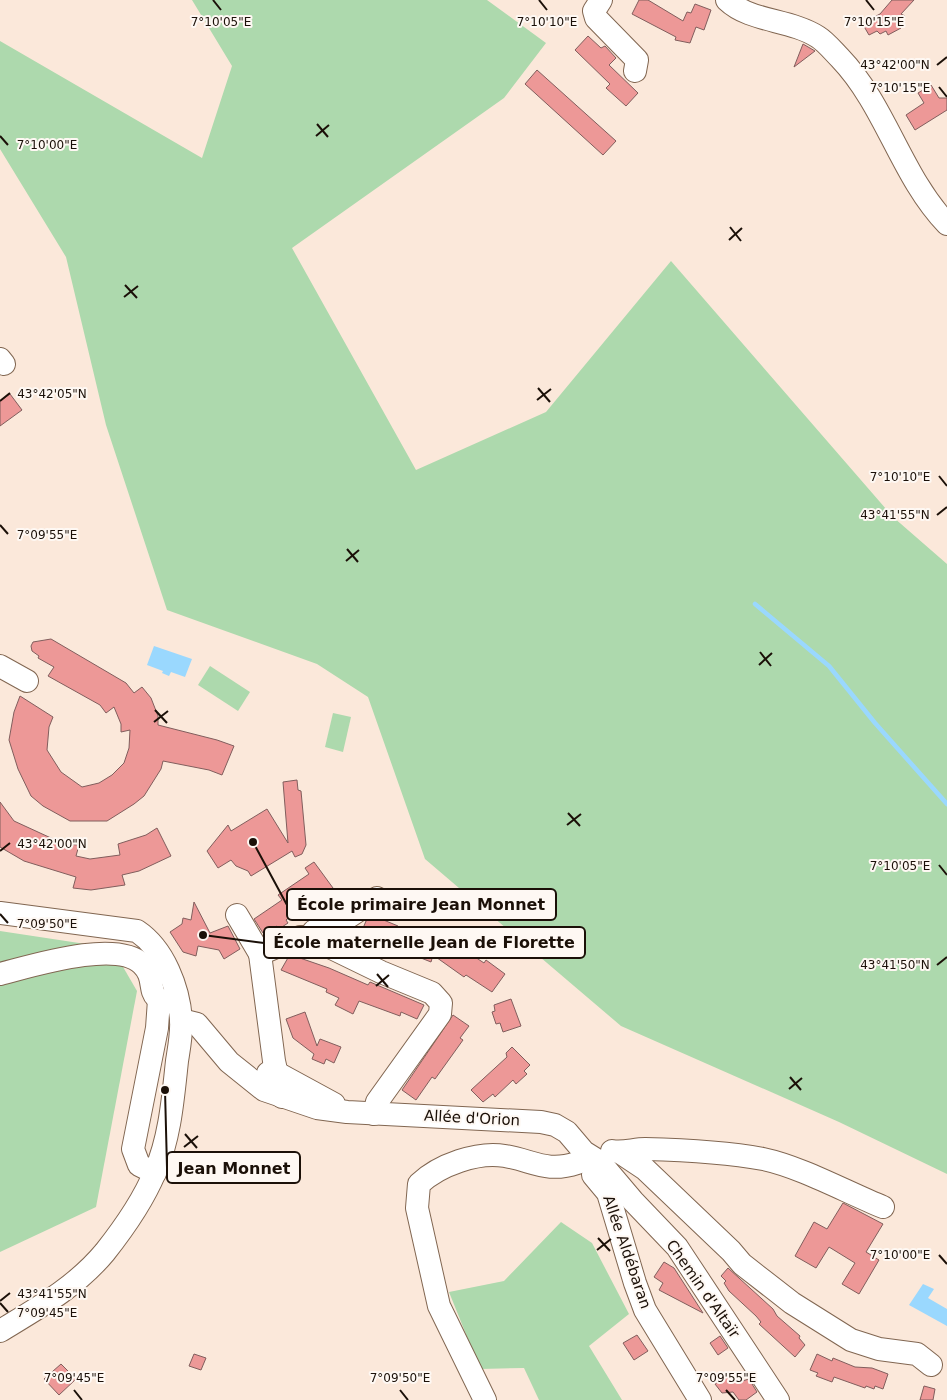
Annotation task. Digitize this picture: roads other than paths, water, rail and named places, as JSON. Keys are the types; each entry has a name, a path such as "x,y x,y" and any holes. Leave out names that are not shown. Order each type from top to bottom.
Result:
{"street":[{"path":"601,0 594,11 596,18 637,60 635,71"},
{"path":"727,0 740,10 788,24 818,37 841,59 864,91 924,195 947,224"},
{"path":"0,666 27,681"},
{"path":"309,937 314,931 350,916 377,898"},
{"path":"0,913 137,932 149,939 159,951 172,982 173,1008 170,1117 155,1173 124,1227 84,1274 61,1294 0,1331"},
{"path":"237,915 260,954 282,1097"},
{"path":"260,954 300,937 309,937 381,972 432,993 441,1003 440,1014 377,1102 374,1114"},
{"path":"0,974 84,955 127,955 142,964 148,972 153,995 173,1008"},
{"path":"155,1173 139,1165 133,1149 157,1028 173,1008"},
{"name":"Allée d'Orion","path":"173,1008 197,1024 240,1071 264,1090 282,1097 317,1108 347,1112 541,1122 555,1125 567,1132 587,1159"},
{"name":"Allée d'Orion","path":"240,1071 277,1073 347,1112"},
{"path":"620,1153 634,1148 762,1159 793,1168 883,1207"},
{"path":"485,1400 439,1306 417,1208 419,1184 429,1174 483,1156 503,1155 535,1165 562,1168 587,1159 602,1149 620,1153 644,1169 720,1240 742,1264 792,1303 851,1340 879,1349 917,1354 931,1365"},
{"name":"Allée Aldébaran","path":"587,1159 591,1174 608,1193 623,1205 634,1283 645,1310 700,1400"},
{"name":"Chemin d'Altaïr","path":"623,1205 677,1247 778,1400"}],"water":[{"path":"154,646 192,659 185,677 171,672 169,676 162,673 163,671 147,665"},
{"path":"923,1284 934,1289 928,1298 947,1309 947,1326 909,1305"}],"waterway":[{"path":"755,604 829,666 875,723 947,804"}],"place":[{"name":"École primaire Jean Monnet","path":"253,842"},
{"name":"École maternelle Jean de Florette","path":"203,935"},
{"name":"Jean Monnet","path":"165,1090"}]}
